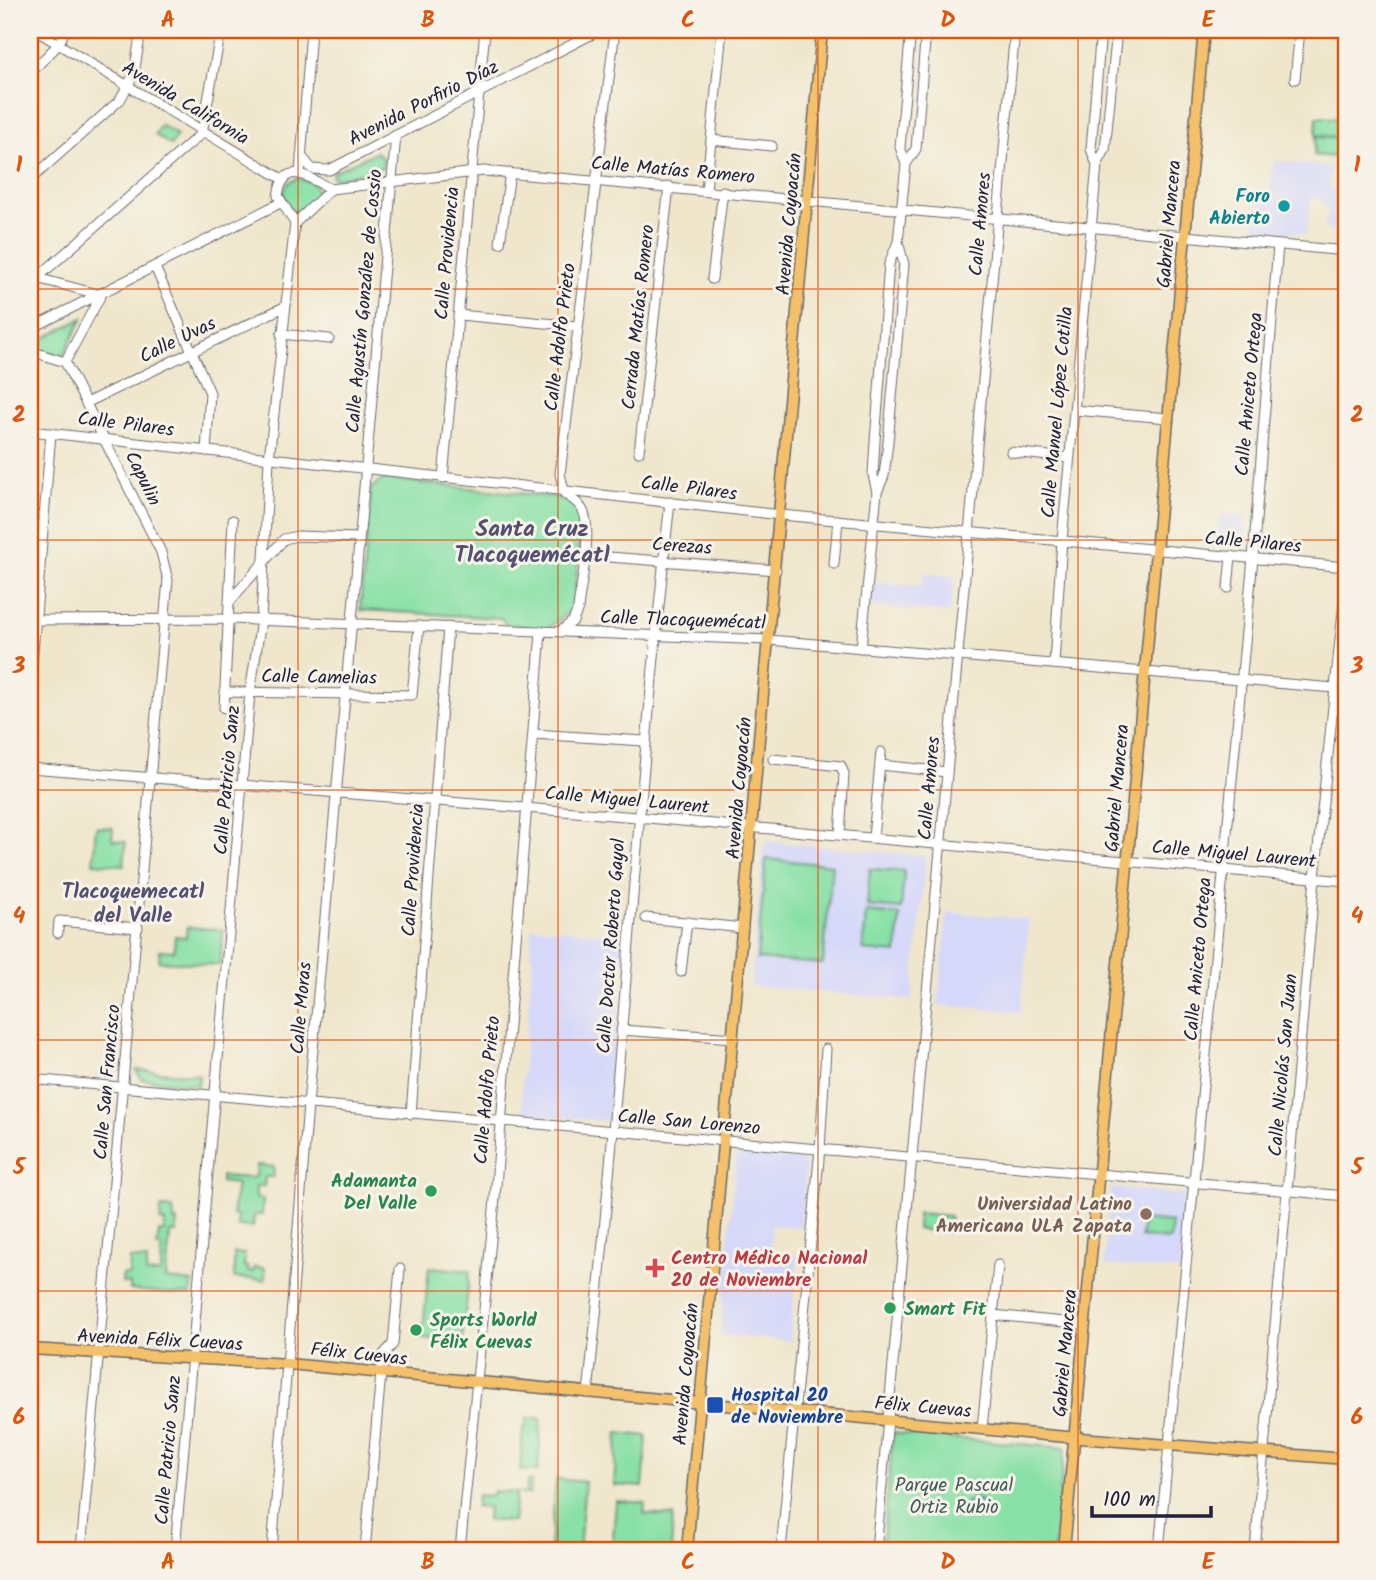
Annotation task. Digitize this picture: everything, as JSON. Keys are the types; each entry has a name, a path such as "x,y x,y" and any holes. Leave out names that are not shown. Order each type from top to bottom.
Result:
{"main road":[{"name":"Avenida Coyoacán","path":"687,1550 822,30"},
{"name":"Gabriel Mancera","path":"1064,1550 1204,30"},
{"name":"Avenida Félix Cuevas","path":"30,1349 288,1364"},
{"name":"Félix Cuevas","path":"288,1364 699,1404 1346,1460"}],"street":[{"name":"Avenida California","path":"35,30 284,180"},
{"path":"30,73 59,44 65,30"},
{"path":"30,180 120,100 129,88 141,30"},
{"path":"33,278 202,133 221,30"},
{"path":"300,173 311,30"},
{"name":"Calle Providencia","path":"443,478 485,30"},
{"name":"Avenida Porfirio Díaz","path":"301,156 312,169 329,170 600,30"},
{"name":"Calle Adolfo Prieto","path":"562,489 560,474 577,326 615,30"},
{"path":"706,190 722,30"},
{"path":"877,492 873,475 875,440 889,264 898,242 906,164 900,147 911,30"},
{"path":"906,164 916,149 926,30"},
{"name":"Calle Amores","path":"876,1550 1015,30"},
{"name":"Calle Manuel López Cotilla","path":"1097,165 1091,149 1101,30"},
{"name":"Calle Manuel López Cotilla","path":"1054,664 1069,458 1097,165 1105,150 1117,30"},
{"path":"1295,79 1300,30"},
{"path":"1098,66 1114,68"},
{"name":"Calle Agustín González de Cossio","path":"365,470 396,135"},
{"path":"711,140 772,146"},
{"name":"Calle Matías Romero","path":"331,189 471,171 510,173 1346,251"},
{"path":"300,173 311,176 331,189 295,223 280,203 279,187 284,180 300,173"},
{"path":"500,243 510,173"},
{"name":"Cerrada Matías Romero","path":"639,452 669,186"},
{"path":"712,279 723,191"},
{"path":"30,330 280,203"},
{"name":"Calle Patricio Sanz","path":"175,1550 217,1097 250,693 261,620 269,459 295,223"},
{"path":"861,648 877,492 884,476 888,442 904,264 898,242"},
{"name":"Calle Aniceto Ortega","path":"1160,1550 1252,558 1278,245"},
{"path":"30,261 33,278 30,291"},
{"path":"155,267 210,393 206,451"},
{"path":"33,278 101,295"},
{"path":"886,294 901,295"},
{"path":"30,351 65,362 101,295"},
{"name":"Calle Uvas","path":"86,402 284,307"},
{"path":"459,315 577,326"},
{"path":"281,334 329,339"},
{"name":"Capulin","path":"65,362 161,552 168,580 166,617"},
{"path":"880,374 894,375"},
{"path":"1074,410 1168,418"},
{"name":"Calle Pilares","path":"30,431 780,515 1346,567"},
{"path":"30,688 33,620 51,433"},
{"path":"875,440 888,442"},
{"path":"1011,452 1069,458"},
{"name":"Calle Moras","path":"272,1550 308,1105 365,470"},
{"path":"562,489 585,514 584,555 573,621 578,632"},
{"name":"Calle Doctor Roberto Gayol","path":"588,1393 615,1132 637,817 670,502"},
{"path":"224,708 233,520"},
{"path":"834,564 838,520"},
{"path":"230,601 279,541 290,537 358,538"},
{"name":"Cerezas","path":"584,555 776,569"},
{"path":"1228,588 1231,556"},
{"name":"Calle Nicolás San Juan","path":"1255,1550 1315,878 1346,583"},
{"name":"Calle San Francisco","path":"81,1550 166,617"},
{"name":"Calle Tlacoquemécatl","path":"33,620 230,618 769,639 1334,688"},
{"path":"559,632 573,621"},
{"name":"Calle Camelias","path":"225,692 412,695 419,626"},
{"name":"Calle Providencia","path":"411,1114 448,627"},
{"name":"Calle Adolfo Prieto","path":"460,1550 501,1122 541,632"},
{"path":"533,734 644,741"},
{"path":"873,838 881,752"},
{"path":"772,759 841,766 844,774 840,835"},
{"path":"880,765 947,772"},
{"name":"Calle Miguel Laurent","path":"30,768 338,791 1346,881"},
{"path":"646,918 743,929"},
{"path":"58,933 59,921 138,928"},
{"path":"681,972 687,922"},
{"path":"621,1030 734,1038"},
{"path":"781,1550 820,1149 826,1049"},
{"name":"Calle San Lorenzo","path":"30,1079 1346,1196"},
{"path":"982,1429 998,1265"},
{"path":"365,1550 381,1373 384,1353 393,1344 400,1269"},
{"path":"993,1315 1085,1324"}],"shaded area":[{"path":"1273,161 1331,167 1329,189 1346,191 1346,232 1325,230 1328,207 1323,206 1324,200 1311,198 1306,234 1254,229 1258,194 1270,195"},
{"path":"1219,515 1245,516 1243,542 1217,540"},
{"path":"924,573 955,577 950,613 872,606 875,583 921,586"},
{"path":"764,841 926,856 912,1000 751,986"},
{"path":"947,912 1029,919 1021,1012 938,1005"},
{"path":"532,927 625,935 609,1121 524,1114 521,1096 533,956 530,956"},
{"path":"741,1155 802,1160 806,1165 801,1227 772,1225 770,1252 798,1255 790,1341 720,1335 736,1158"},
{"name":"Universidad Latino Americana ULA Zapata","path":"1110,1188 1186,1195 1180,1271 1104,1265"}],"green space":[{"path":"1317,117 1346,119 1346,138 1316,135"},
{"path":"161,125 177,135 171,145 155,135"},
{"path":"1316,137 1346,139 1346,158 1314,155"},
{"path":"376,152 384,159 382,168 336,179 332,177 333,172"},
{"path":"297,178 313,183 319,196 298,214 291,211 282,195 287,184"},
{"path":"83,318 63,356 30,347 30,345"},
{"path":"384,479 555,497 579,507 579,548 573,609 547,629 506,624 501,618 360,610 371,488"},
{"path":"96,827 113,828 112,840 126,842 124,865 93,863"},
{"path":"766,859 832,865 823,964 757,959"},
{"path":"870,869 904,871 901,909 867,906"},
{"path":"866,912 900,915 897,953 863,950"},
{"path":"187,927 223,930 220,965 159,961 160,950 174,951 175,936 186,937"},
{"path":"136,1070 199,1075 198,1085 141,1079"},
{"path":"257,1165 274,1167 273,1177 265,1177 264,1186 256,1186 256,1198 263,1199 262,1215 254,1215 253,1227 237,1226 238,1216 232,1215 237,1184 221,1182 221,1176 251,1178 256,1176"},
{"path":"161,1208 173,1209 174,1221 177,1221 176,1233 170,1233 166,1279 192,1282 191,1295 130,1290 130,1284 122,1283 123,1275 129,1275 130,1259 147,1260 146,1274 161,1273 162,1247 157,1247 159,1232 164,1232 165,1222 160,1221"},
{"path":"918,1213 950,1216 948,1232 917,1229"},
{"path":"1143,1220 1172,1223 1170,1240 1141,1237"},
{"path":"234,1253 245,1254 244,1266 248,1267 248,1272 253,1272 254,1267 265,1268 265,1280 234,1278"},
{"path":"429,1267 470,1271 462,1342 422,1338"},
{"path":"527,1418 541,1418 538,1471 520,1470 523,1428 526,1428"},
{"path":"618,1433 647,1436 643,1487 614,1485"},
{"name":"Parque Pascual Ortiz Rubio","path":"893,1433 1065,1448 1054,1550 882,1550"},
{"path":"556,1479 585,1482 579,1550 550,1549"},
{"path":"527,1481 531,1481 530,1494 526,1494"},
{"path":"494,1491 516,1493 513,1522 487,1520 488,1508 476,1507 477,1495 490,1496"},
{"path":"616,1501 645,1503 644,1514 673,1516 671,1550 612,1550"}],"water":[{"path":"975,1499 982,1502 985,1509 982,1516 975,1519 968,1516 965,1509 968,1502"}],"place":[{"name":"Foro Abierto","path":"1284,206"},
{"name":"Adamanta Del Valle","path":"431,1191"},
{"name":"Universidad Latino Americana ULA Zapata","path":"1146,1214"},
{"name":"Centro Médico Nacional 20 de Noviembre","path":"655,1268"},
{"name":"Smart Fit","path":"890,1308"},
{"name":"Sports World Félix Cuevas","path":"416,1330"},
{"name":"Hospital 20 de Noviembre","path":"715,1405"}],"district":[{"name":"Santa Cruz Tlacoquemécatl","path":"532,541"},
{"name":"Tlacoquemecatl del Valle","path":"133,903"}]}
